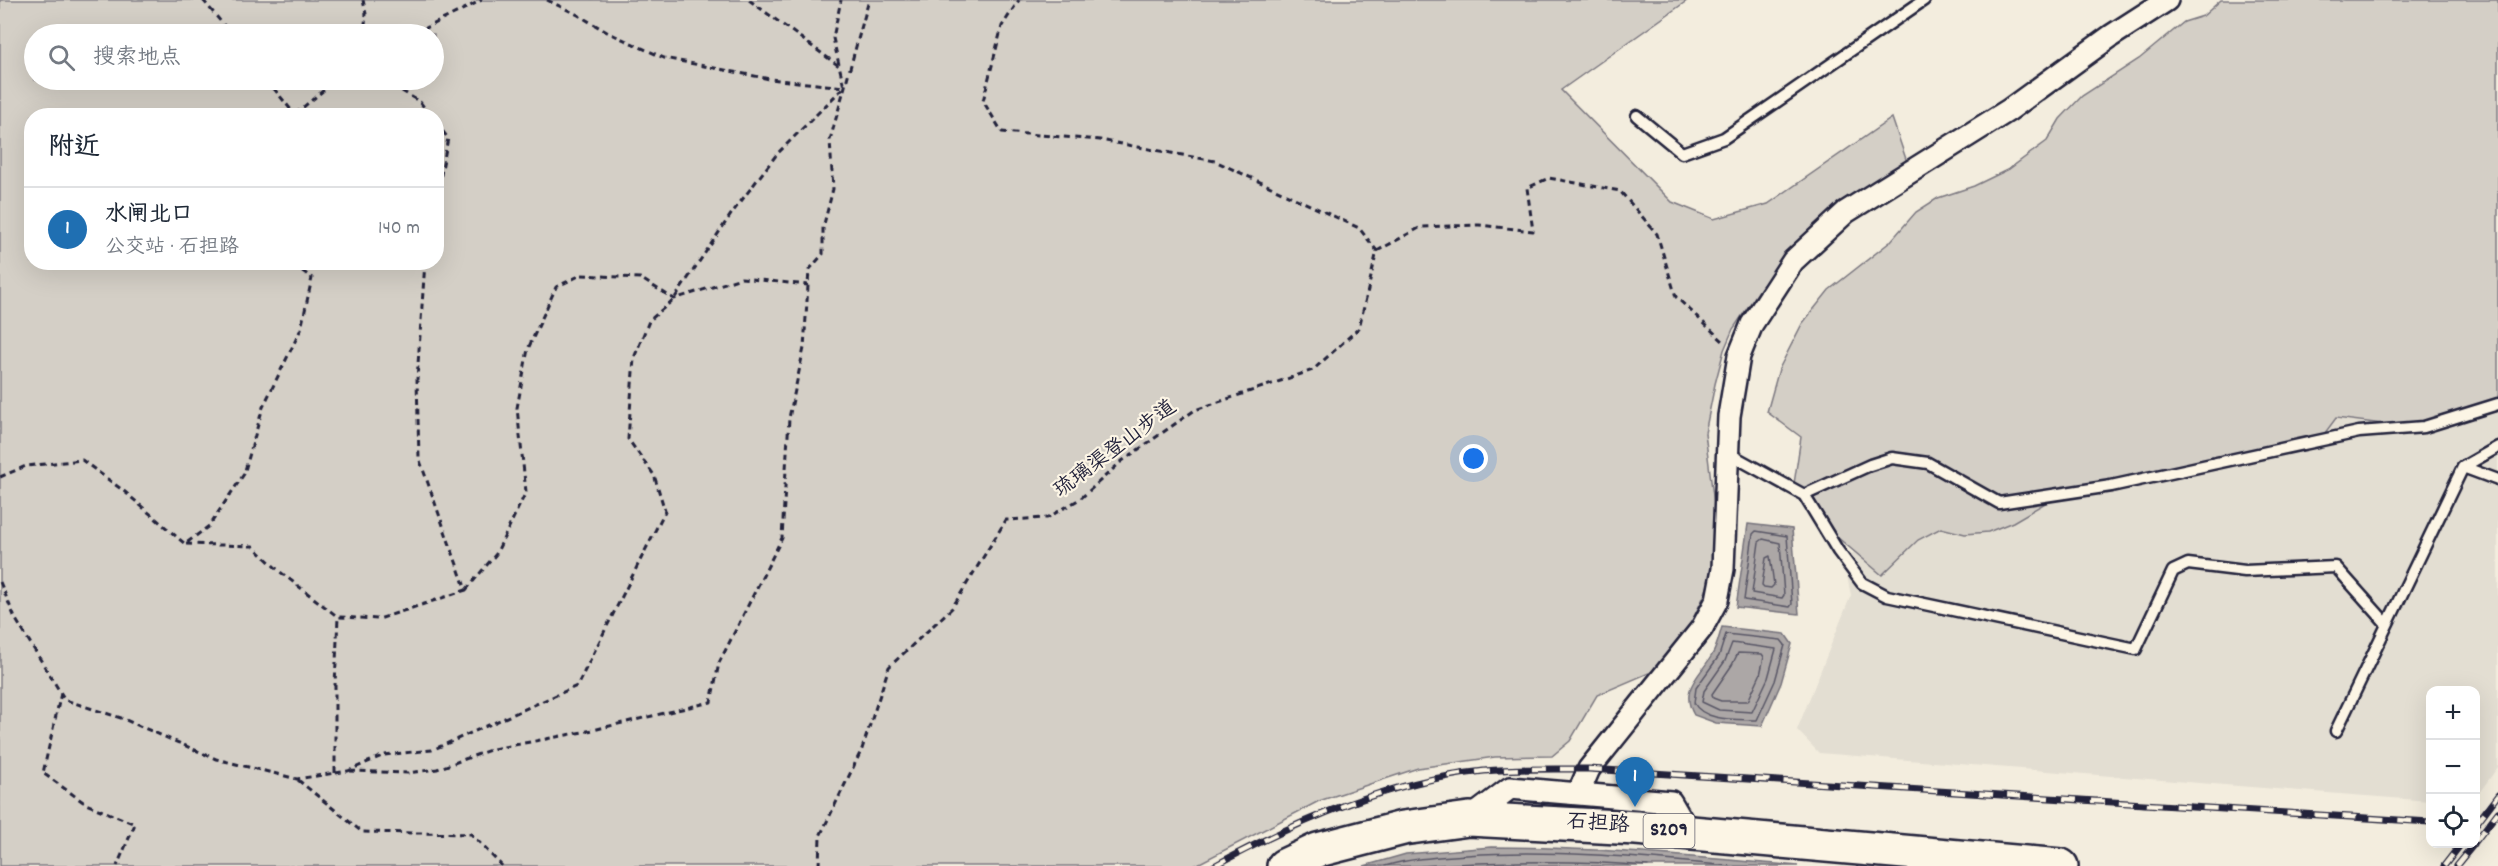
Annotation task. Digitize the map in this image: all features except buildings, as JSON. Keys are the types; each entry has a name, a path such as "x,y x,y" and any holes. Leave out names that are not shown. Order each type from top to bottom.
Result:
{"main road":[{"name":"石担路","path":"1284,866 1318,850 1403,828 1469,819 1559,822 2061,866"}],"street":[{"path":"1578,794 1589,769 1702,628 1717,600 1723,569 1729,416 1739,356 1752,324 1793,261 1846,212 2009,110 2111,36 2166,0"},
{"path":"1469,819 1510,788 1671,802 1689,833"}],"lane":[{"path":"1637,116 1682,153 1724,138 1924,0"},
{"path":"1804,495 1870,465 1892,458 1928,463 1999,503 2111,486 2359,432 2424,427 2498,404"},
{"path":"2336,731 2463,467 2498,447"},
{"path":"1726,452 1804,495 1838,551 1862,583 1887,596 2136,649 2173,571 2188,564 2245,571 2336,567 2386,623"},
{"path":"2463,467 2498,480"}],"path":[{"path":"203,0 223,24"},
{"path":"363,0 366,14 365,24"},
{"path":"434,24 482,0"},
{"path":"547,0 607,32 664,58 770,79 844,87"},
{"path":"749,0 839,66"},
{"path":"841,0 833,38 844,87"},
{"path":"0,582 15,618 65,700 121,718 216,759 297,779 348,771 408,773 437,769 493,750 593,730 711,702 719,663 782,538 789,418 804,348 809,270 823,254 823,228 833,189 830,140 869,0"},
{"path":"1018,0 1002,26 983,101 1002,132 1100,140 1215,161 1359,228 1377,251 1421,227 1479,225 1533,231 1527,188 1549,178 1620,191 1657,234 1676,297 1739,356"},
{"path":"348,771 384,755 432,750 577,686 665,511 654,475 628,439 634,358 649,321 674,299 732,213 777,154 844,87"},
{"path":"275,90 290,108"},
{"path":"304,108 325,90"},
{"path":"400,90 420,102 425,108"},
{"path":"444,133 448,138 444,159"},
{"name":"琉璃渠登山步道","path":"819,866 820,836 862,749 889,667 952,608 1006,520 1047,518 1080,500 1122,461 1195,410 1313,370 1359,328 1377,251"},
{"path":"185,544 209,526 244,474 263,407 301,329 312,278 301,270"},
{"path":"424,270 417,378 420,458 466,590"},
{"path":"0,477 26,466 82,460 125,492 185,544 253,546 279,571 338,617 379,619 466,590 496,554 526,492 517,408 528,349 556,286 581,275 640,278 674,299 741,278 808,285"},
{"path":"335,773 338,617"},
{"path":"61,693 42,773 86,804 135,824 117,866"},
{"path":"297,779 362,832 471,834 502,866"}],"shaded area":[{"path":"0,0 1688,0 1561,90 1672,202 1714,219 1768,204 1892,118 1908,165 1808,239 1762,286 1733,329 1724,350 1705,433 1715,512 1723,544 1704,596 1680,645 1663,667 1597,695 1570,741 1552,756 1495,757 1418,768 1319,801 1194,866 0,866"},
{"path":"2221,0 2498,0 2498,411 2415,428 2336,418 2316,445 2059,495 2013,522 1988,532 1965,534 1941,528 1918,540 1882,575 1817,520 1794,484 1801,437 1767,412 1779,369 1802,324 1829,290 1890,242 1916,212 1938,198 1974,186 2009,169 2047,141 2060,119 2082,96 2139,59 2184,22 2203,16"},
{"path":"2498,411 2498,767 2480,792 2480,686 2426,686 2426,801 1819,753 1797,730 1851,595 1844,562 1854,552 1882,575 1915,543 1941,528 1965,534 1988,532 2013,522 2059,495 2336,418 2377,423 2454,421"}],"water":[{"path":"1748,524 1792,529 1799,614 1736,607"},
{"path":"1722,627 1785,634 1792,644 1781,683 1762,726 1716,723 1694,715 1690,706 1690,690 1714,652"},
{"path":"1492,847 1607,851 1798,866 1364,866 1406,854"}],"railway":[{"path":"1214,866 1344,805 1448,776 1510,769 1589,769 2426,822"},
{"path":"2480,819 2498,795"},
{"path":"2480,836 2498,812"},
{"path":"2444,866 2458,848"},
{"path":"2456,866 2471,848"}],"place":[{"name":"水闸北口","path":"1635,807"}]}
